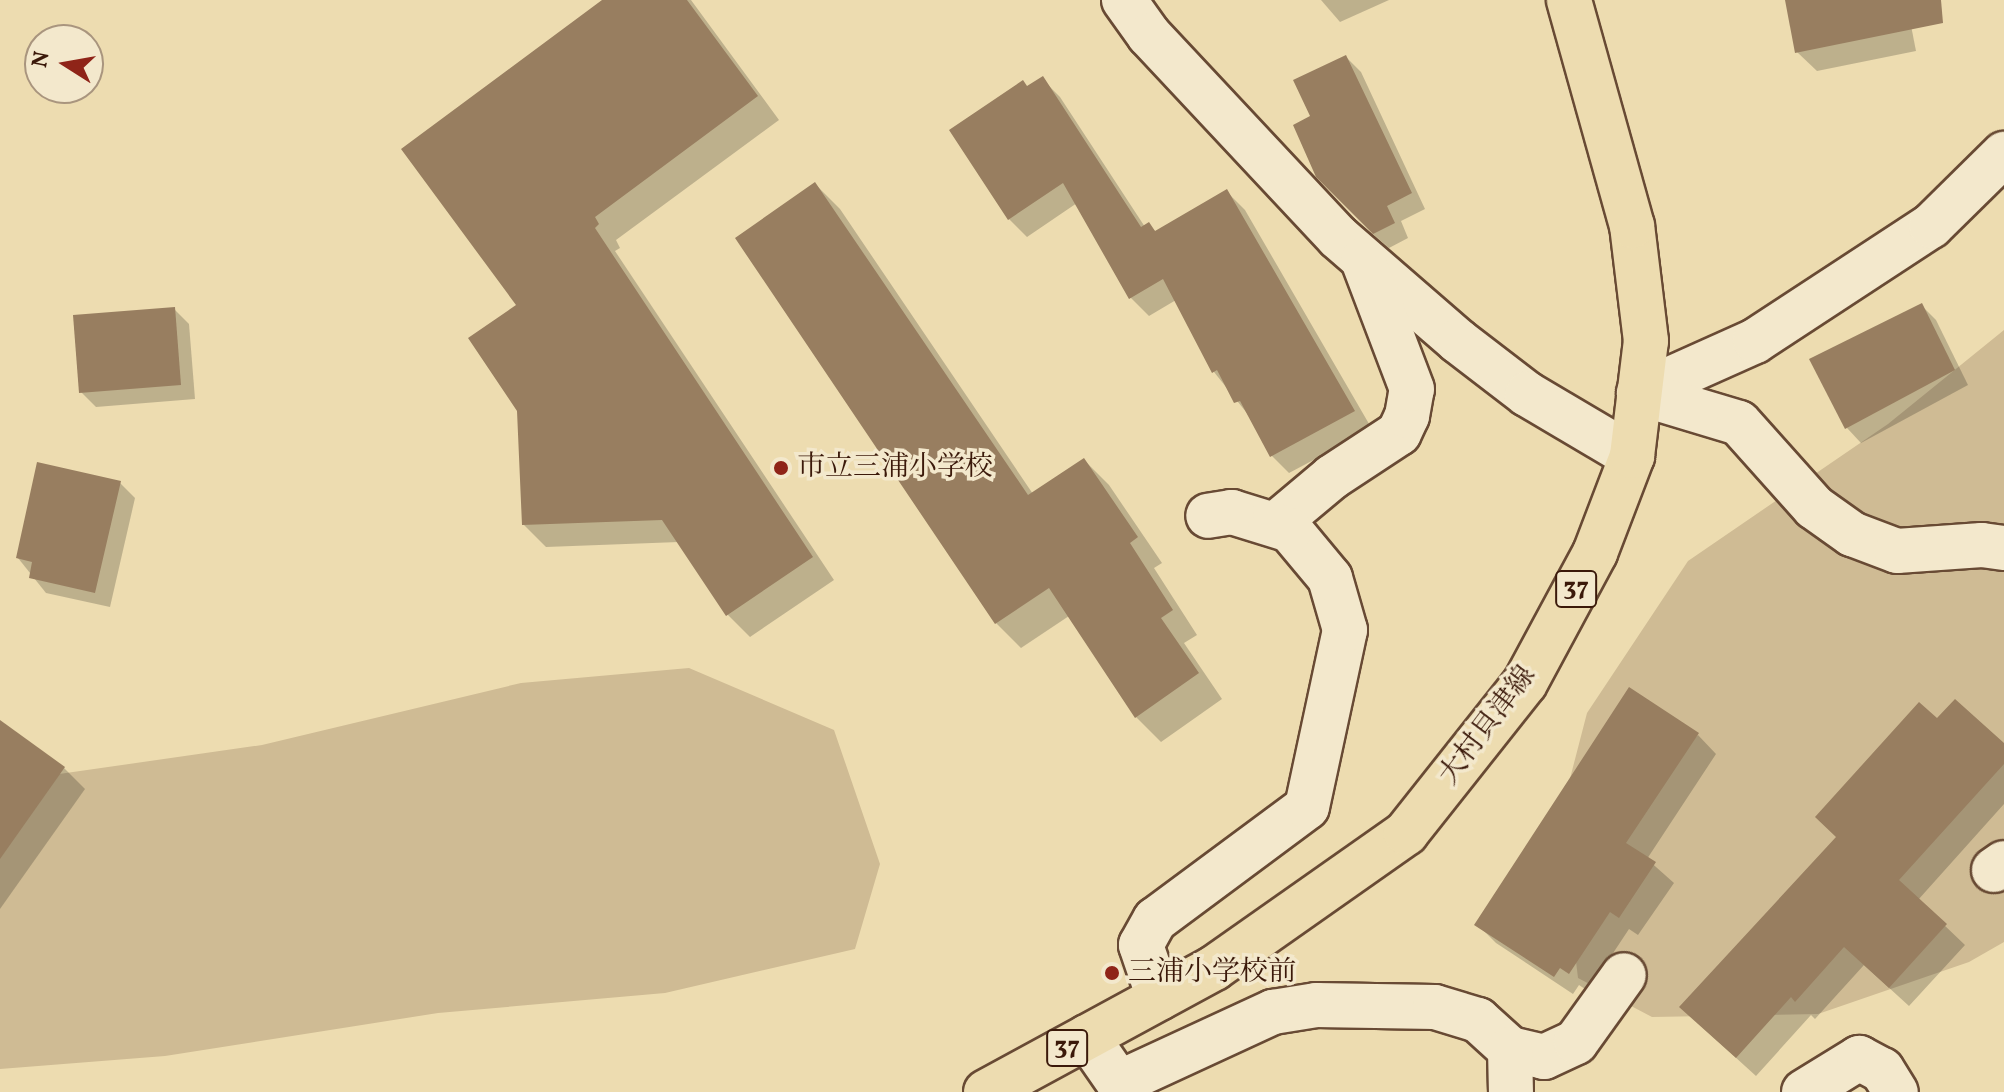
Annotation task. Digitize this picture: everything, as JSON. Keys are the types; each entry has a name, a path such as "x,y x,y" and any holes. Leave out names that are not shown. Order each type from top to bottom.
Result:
{"main road":[{"name":"大村貝津線","path":"986,1092 1214,968 1406,833 1525,683 1595,553 1632,456 1646,341 1632,226 1569,0"}],"street":[{"path":"1124,0 1149,35 1363,260 1458,341 1527,394 1632,456"},
{"path":"1639,393 1755,341 1780,325 1931,226 2004,154"},
{"path":"1276,524 1332,477 1399,433 1407,416 1412,389 1363,260"},
{"path":"1639,393 1739,423 1814,507 1852,534 1897,551 1982,545 2004,548"},
{"path":"1159,998 1141,945 1155,920 1307,807 1345,630 1330,578 1290,530 1232,512 1208,516"},
{"path":"1087,1037 1119,1083 1273,1012 1316,1005 1435,1007 1478,1020 1510,1049 1544,1057 1576,1042 1624,975"},
{"path":"1510,1049 1511,1092"},
{"path":"1804,1092 1859,1058 1882,1070 1896,1092"}],"shaded area":[{"path":"2004,330 2004,942 1969,962 1818,1014 1652,1017 1578,978 1559,821 1587,713 1688,561 1888,424"},
{"path":"689,668 834,730 880,864 855,949 665,993 438,1013 165,1056 0,1069 0,772 24,779 262,745 521,683"}],"building":[{"path":"602,0 687,0 758,96 595,217 599,224 595,228 813,557 726,616 662,520 522,525 517,411 468,338 516,305 401,149"},
{"path":"1785,0 1941,0 1943,23 1795,53"},
{"path":"1346,55 1412,193 1387,206 1395,223 1373,234 1316,177 1293,125 1310,116 1293,80"},
{"path":"1043,76 1141,227 1149,222 1155,231 1227,189 1355,411 1270,457 1240,401 1234,403 1217,370 1212,373 1163,279 1129,299 1063,183 1008,220 949,130 1023,80 1027,86"},
{"path":"815,182 1028,495 1084,458 1138,537 1130,543 1173,610 1161,618 1199,673 1135,718 1049,588 995,624 735,238"},
{"path":"1922,303 1955,370 1845,429 1809,359"},
{"path":"175,307 181,385 79,393 73,315"},
{"path":"37,462 121,481 95,593 29,578 32,562 16,558"},
{"path":"1629,687 1699,733 1626,843 1656,862 1619,918 1610,912 1569,974 1560,968 1554,977 1474,925"},
{"path":"1955,699 2004,743 2004,764 1899,880 1947,924 1889,988 1844,947 1795,1002 1791,997 1736,1058 1679,1007 1836,837 1815,817 1919,702 1937,718"},
{"path":"0,720 65,767 0,859"}],"place":[{"name":"市立三浦小学校","path":"781,468"},
{"name":"三浦小学校前","path":"1112,973"}]}
